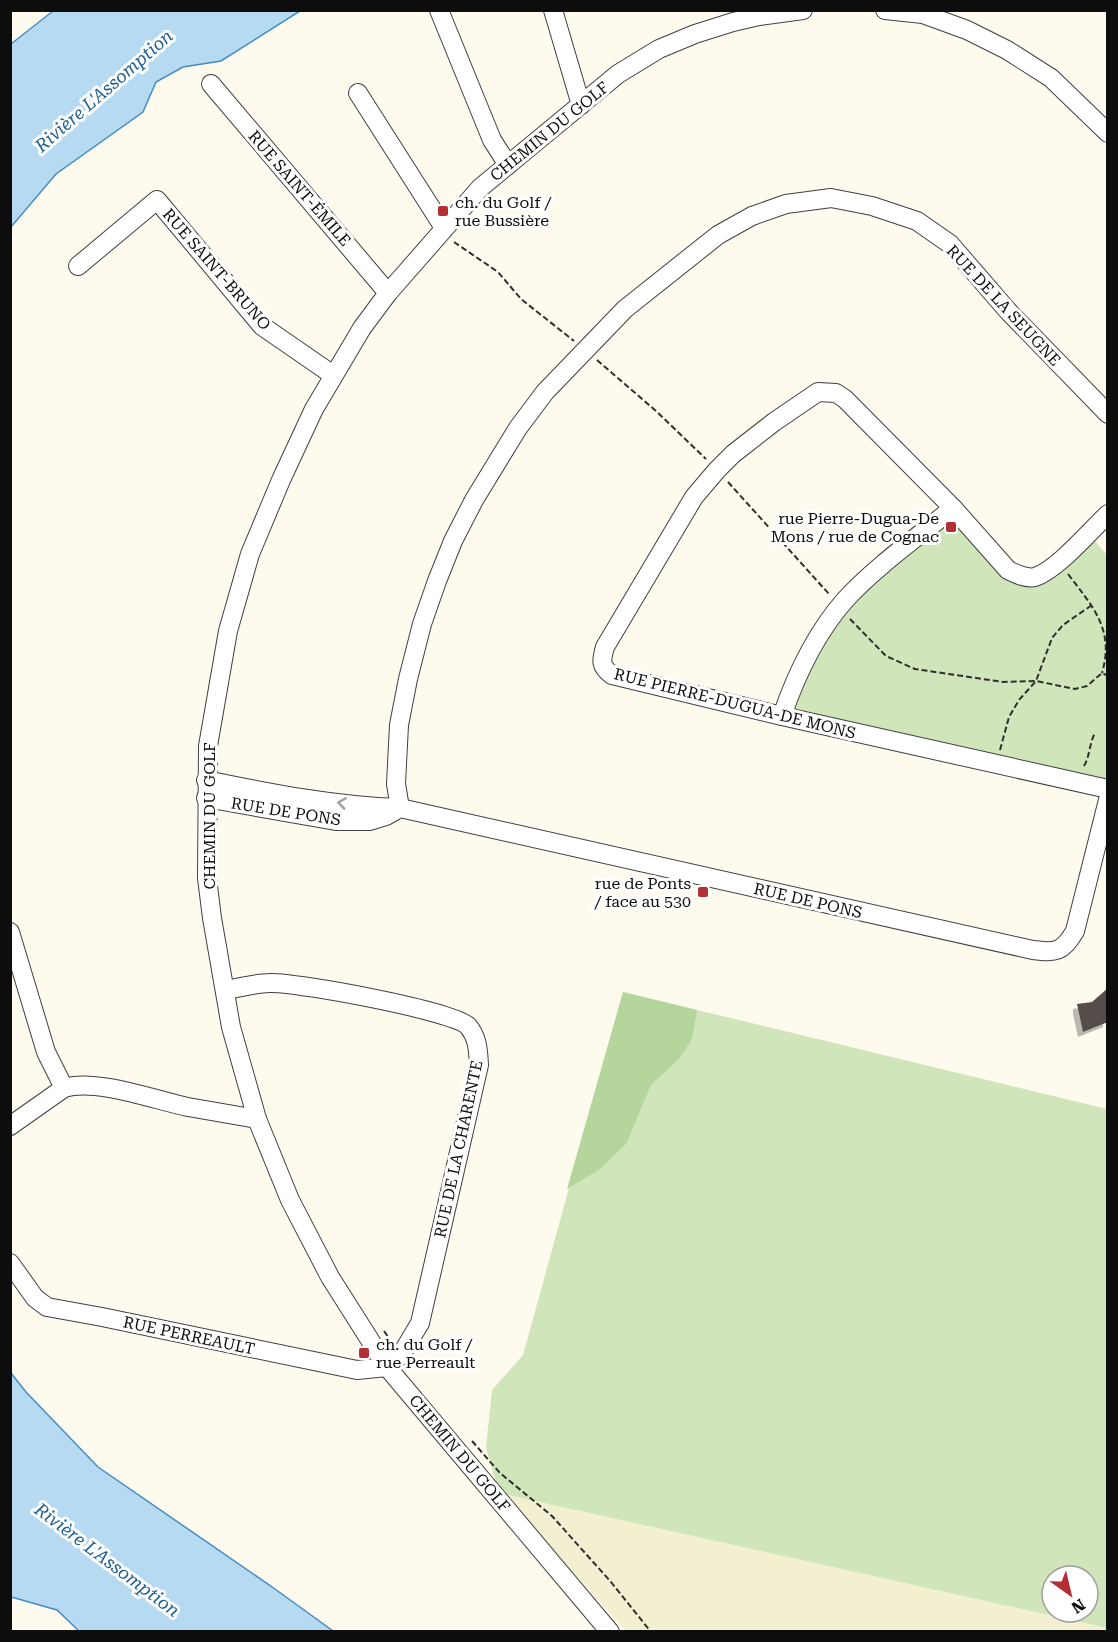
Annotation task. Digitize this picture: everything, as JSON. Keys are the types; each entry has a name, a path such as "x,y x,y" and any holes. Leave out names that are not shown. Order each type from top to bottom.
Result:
{"street":[{"path":"439,10 492,140 508,165"},
{"path":"553,10 581,105"},
{"name":"CHEMIN DU GOLF","path":"610,1632 387,1367 330,1277 290,1200 257,1119 231,1027 207,878 208,746 215,695 228,631 250,554 299,440 333,375 362,328 388,293 480,188 618,74 668,46 733,22 803,10"},
{"path":"885,10 923,14 966,30 1007,50 1051,78 1107,133"},
{"name":"RUE SAINT-ÉMILE","path":"212,84 388,293"},
{"path":"358,93 444,228"},
{"name":"RUE DE LA SEUGNE","path":"400,808 396,784 399,725 408,680 422,624 453,541 474,500 518,428 545,392 625,309 718,235 752,216 786,204 831,198 872,206 917,221 950,244 1008,311 1107,414"},
{"name":"RUE SAINT-BRUNO","path":"78,266 157,200 262,326 333,375"},
{"name":"RUE PIERRE-DUGUA-DE MONS","path":"1107,514 1059,562 1033,578 1020,576 1008,570 953,508 845,399 836,393 818,392 733,454 694,497 605,647 602,661 603,668 612,675 782,716 1107,789"},
{"path":"782,716 791,689 822,632 840,607 879,570 953,508"},
{"name":"RUE DE PONS","path":"206,789 336,822 370,821 400,808 1021,948 1051,952 1068,944 1075,931 1107,800"},
{"path":"10,932 46,1052 64,1088"},
{"name":"RUE DE LA CHARENTE","path":"225,990 269,982 301,984 443,1014 466,1024 478,1042 479,1065 420,1323 401,1355 387,1367"},
{"path":"10,1126 64,1088 72,1086 97,1086 188,1107 257,1119"},
{"name":"RUE PERREAULT","path":"10,1263 35,1298 47,1307 357,1370 387,1367"}],"path":[{"path":"444,228 450,240 498,272 521,298 656,411 717,470 886,657 915,669 1003,682 1036,681 1075,689 1087,686 1102,673 1106,659 1106,633 1092,605 1059,562"},
{"path":"996,764 1009,717 1019,700 1036,681 1052,638 1063,625 1092,605"},
{"path":"1102,673 1107,676"},
{"path":"1079,783 1083,767 1089,758 1089,744 1095,733"},
{"path":"382,1328 401,1355"},
{"path":"468,1437 500,1473 552,1516 611,1582 651,1632"}],"shaded area":[{"path":"504,1494 1040,1613 1040,1624 1089,1624 1107,1628 1107,1631 626,1631"}],"green space":[{"path":"953,508 1008,570 1033,577 1088,533 1107,555 1107,789 782,716 822,632"},
{"path":"623,992 1107,1109 1107,1628 1089,1624 1100,1624 1100,1564 1040,1564 1040,1613 504,1494 495,1480 486,1447 492,1390 523,1355"},
{"path":"623,992 697,1010 692,1039 679,1059 651,1085 626,1144 600,1169 567,1189"}],"water":[{"name":"Rivière L'Assomption","path":"53,11 300,11 221,61 183,67 156,82 143,112 56,174 11,227 11,44"},
{"name":"Rivière L'Assomption","path":"11,1373 26,1392 98,1467 333,1631 79,1631 57,1610 11,1597"}],"building":[{"path":"1108,988 1108,1022 1083,1032 1077,1004 1092,1002"}],"place":[{"name":"ch. du Golf / rue Bussière","path":"443,211"},
{"name":"rue Pierre-Dugua-De Mons / rue de Cognac","path":"951,527"},
{"name":"rue de Ponts / face au 530","path":"703,892"},
{"name":"ch. du Golf / rue Perreault","path":"364,1353"}]}
